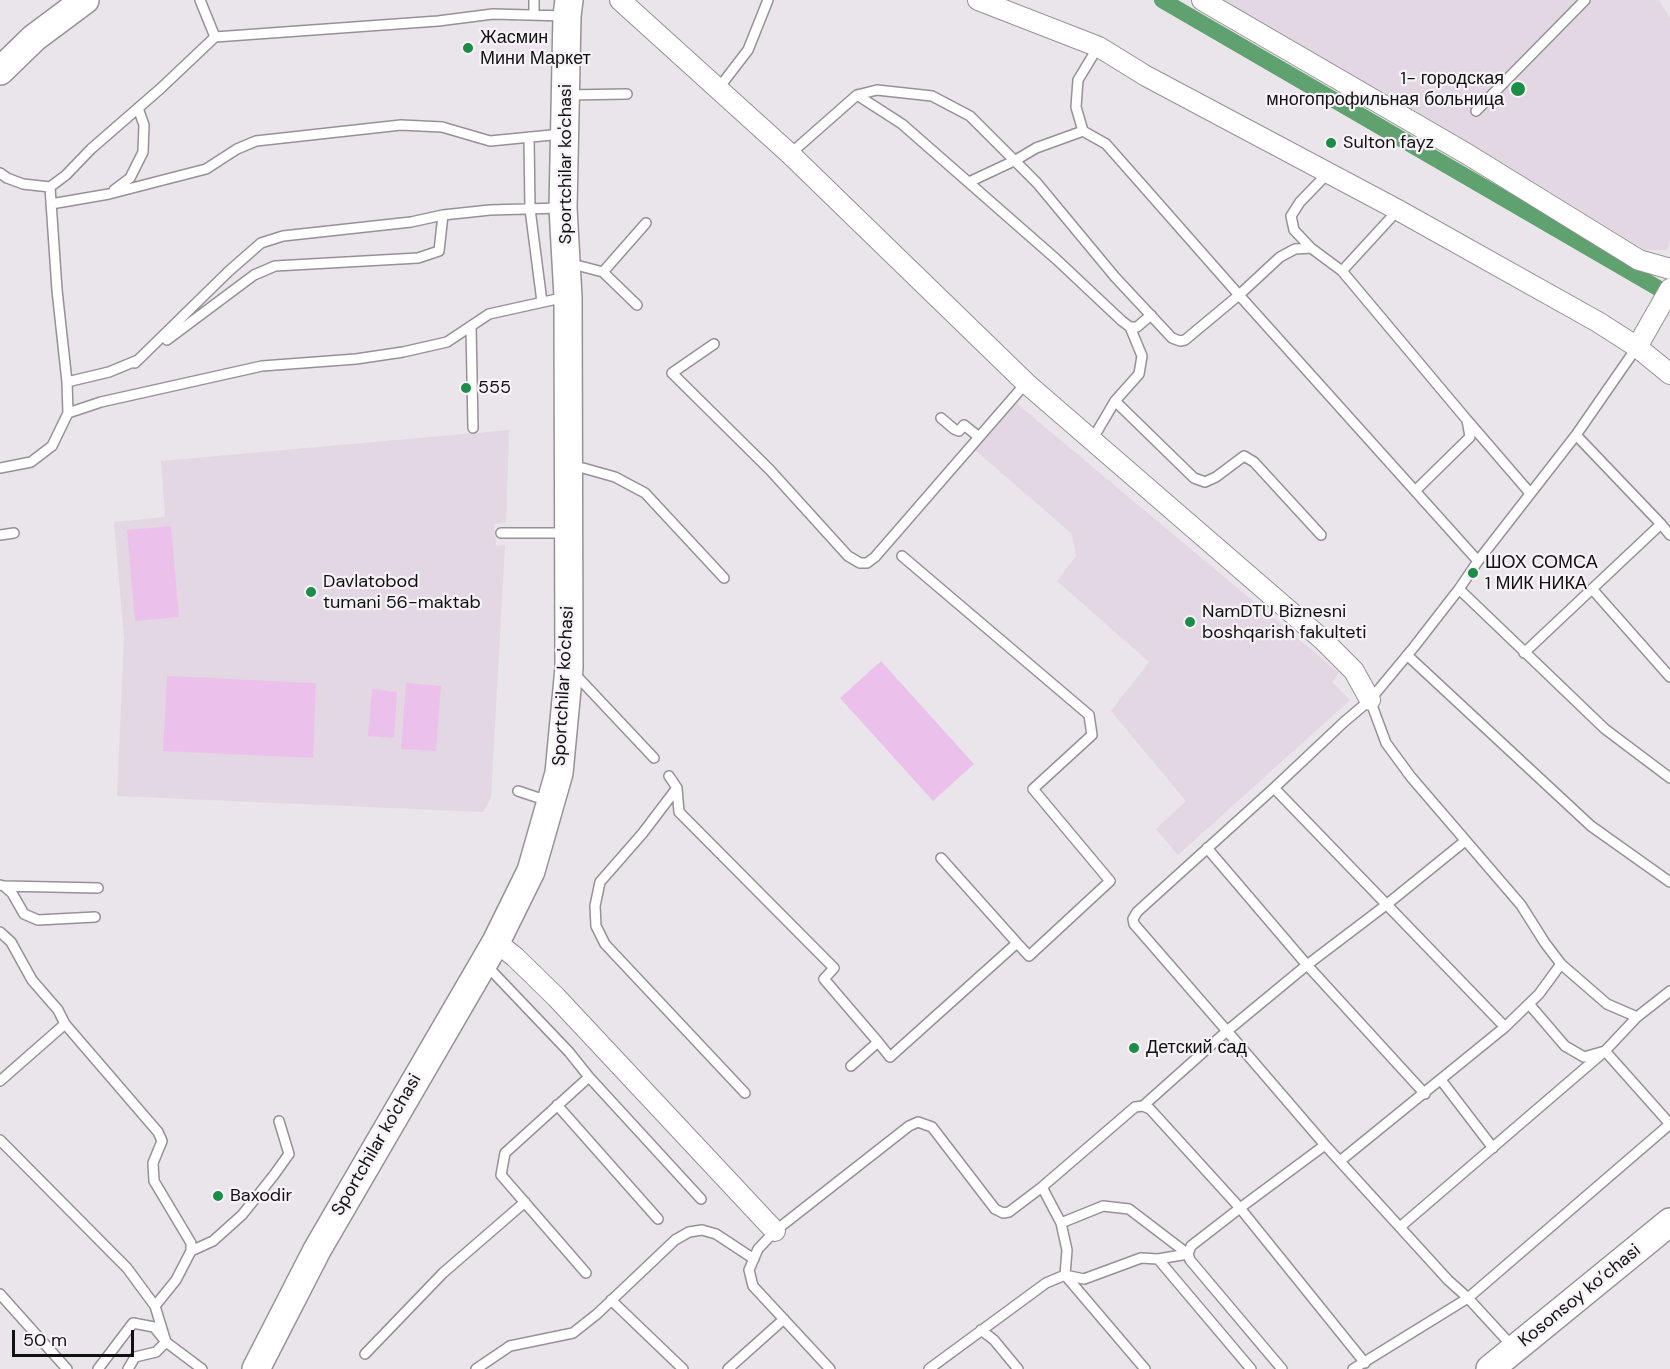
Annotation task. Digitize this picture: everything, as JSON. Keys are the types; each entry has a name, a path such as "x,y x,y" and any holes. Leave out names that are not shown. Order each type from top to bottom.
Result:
{"street":[{"path":"0,71 34,38 85,0"},
{"path":"620,0 790,154 1026,383 1323,640 1354,671 1370,700"},
{"path":"978,0 1098,47 1146,76 1398,210 1598,322 1638,347 1670,374"},
{"path":"1202,0 1467,153 1640,260 1670,269"},
{"name":"Sportchilar ko'chasi","path":"256,1369 317,1250 490,952 531,871 559,772 569,668 569,533 576,467 563,208 568,8"},
{"path":"1638,347 1670,289"},
{"path":"490,952 515,957 556,997 775,1231"},
{"name":"Kosonsoy ko’chasi","path":"1490,1369 1670,1222"}],"lane":[{"path":"200,0 215,37"},
{"path":"534,0 534,15"},
{"path":"718,90 748,50 768,0"},
{"path":"1476,111 1585,0"},
{"path":"0,173 24,184 50,187 66,175 91,149 215,37 438,21 493,14 534,15 568,8"},
{"path":"1098,47 1078,80 1076,107 1083,131 1106,144 1478,561"},
{"path":"790,154 857,95 877,90 932,96 970,116 1016,160 1115,277 1172,338 1180,341 1185,340 1239,295 1280,256 1294,249 1311,248"},
{"path":"565,95 627,94"},
{"path":"857,95 902,124 1130,327 1142,356 1139,374 1115,401 1092,440"},
{"path":"109,194 130,178 143,152 144,125 138,108"},
{"path":"51,204 109,194 206,169 237,149 256,141 401,125 442,128 490,141 564,134"},
{"path":"969,182 1036,148 1083,131"},
{"path":"529,137 530,209 542,302"},
{"path":"1329,173 1300,202 1291,216 1294,230 1311,248 1342,271 1530,493"},
{"path":"0,468 31,462 52,446 69,413 50,187"},
{"path":"135,363 261,243 283,236 411,222 443,215 563,208"},
{"path":"1342,271 1398,210"},
{"path":"67,382 135,363 254,275 275,266 418,258 439,251 443,215"},
{"path":"603,272 646,223"},
{"path":"567,267 580,266 603,272 638,305"},
{"path":"69,413 101,402 262,366 356,359 447,342 489,314 568,297"},
{"path":"1130,327 1137,327 1150,315"},
{"path":"471,326 473,428"},
{"path":"714,344 672,374 770,470 848,556 860,563 875,557 1026,383"},
{"path":"1515,1349 1468,1298 1448,1280 1340,1161 1134,924 1133,919 1137,912 1370,700 1459,589 1478,561 1576,435 1638,347"},
{"path":"1115,401 1194,478 1205,482 1216,477 1244,456 1254,462 1321,535"},
{"path":"941,418 954,429 959,430 964,425 979,437"},
{"path":"1415,491 1470,437 1467,420"},
{"path":"1576,435 1670,535"},
{"path":"576,467 615,477 645,493 724,578"},
{"path":"1524,653 1661,524"},
{"path":"0,535 14,533"},
{"path":"501,533 569,533"},
{"path":"902,556 1089,715 1092,735 1033,789 1110,881 1029,956 941,858"},
{"path":"1459,589 1605,729 1670,778"},
{"path":"1593,590 1670,677"},
{"path":"1407,655 1591,826 1670,882"},
{"path":"569,668 654,758"},
{"path":"1370,700 1386,743 1411,777 1521,905 1561,964 1607,1004 1637,1017"},
{"path":"669,776 677,788 679,812 834,968 824,979 890,1057 1017,943"},
{"path":"677,788 642,834 600,882 595,906 596,926 605,944 745,1093"},
{"path":"1274,788 1505,1027"},
{"path":"518,791 551,802"},
{"path":"1143,1106 1227,1031 1307,965 1465,841"},
{"path":"1207,848 1307,965 1425,1094"},
{"path":"2,886 98,888"},
{"path":"2,886 12,893 24,914 38,920 95,918"},
{"path":"0,932 11,942 32,980 58,1010 65,1024 158,1132 162,1141 153,1164 154,1181 188,1235 191,1251 176,1280 155,1306"},
{"path":"490,952 589,1077 701,1199"},
{"path":"1340,1161 1505,1027 1529,1004 1561,964"},
{"path":"1400,1227 1605,1051 1637,1017 1670,991"},
{"path":"1529,1004 1564,1046 1584,1057 1605,1051"},
{"path":"0,1081 65,1024"},
{"path":"851,1066 878,1042"},
{"path":"1353,1369 1468,1298 1670,1124 1605,1051"},
{"path":"586,1273 501,1174 505,1153 589,1077"},
{"path":"1441,1080 1493,1148"},
{"path":"557,1105 658,1219"},
{"path":"830,1369 753,1286 749,1270 758,1249 775,1231 909,1126 918,1122 932,1127 995,1209 1003,1213 1009,1212 1042,1187 1135,1107 1143,1106 1150,1109 1240,1208 1365,1363"},
{"path":"191,1251 213,1241 242,1215 289,1154 279,1121"},
{"path":"0,1140 127,1268 155,1306 166,1342"},
{"path":"1188,1254 1191,1246 1325,1144"},
{"path":"1042,1187 1061,1223 1067,1250 1065,1275 1145,1369"},
{"path":"364,1354 443,1273 525,1203"},
{"path":"1061,1223 1103,1206 1129,1209 1188,1254 1190,1260 1282,1369"},
{"path":"476,1369 510,1346 573,1333 675,1240 689,1232 702,1230 716,1234 754,1259"},
{"path":"929,1369 1046,1283 1065,1275 1084,1279 1141,1258 1158,1259 1188,1254"},
{"path":"1158,1259 1251,1369"},
{"path":"0,1294 67,1369"},
{"path":"611,1300 683,1369"},
{"path":"728,1369 784,1319"},
{"path":"98,1369 133,1323 154,1327 166,1342 202,1369"},
{"path":"981,1330 994,1340 1018,1369"},
{"path":"128,1369 135,1357 156,1352 166,1342"}],"shaded area":[{"name":"1- городская многопрофильная больница","path":"1213,0 1659,0 1670,19 1670,240 1667,250 1645,250 1494,158 1466,147"},
{"name":"NamDTU Biznesni boshqarish fakulteti","path":"1015,402 1339,673 1332,682 1350,700 1178,855 1156,829 1186,801 1111,711 1149,662 1057,581 1076,556 1072,534 974,449"},
{"name":"Davlatobod tumani 56-maktab","path":"509,430 506,523 494,524 496,546 505,545 491,797 483,812 117,796 124,638 114,522 165,517 161,461"},
{"path":"171,526 179,617 135,621 127,530"},
{"path":"881,661 974,764 933,801 840,698"},
{"path":"167,676 316,683 313,758 163,751"},
{"path":"406,683 441,686 436,751 401,749"},
{"path":"372,689 397,692 394,738 368,736"}],"waterway":[{"path":"1162,0 1670,295"}],"place":[{"name":"Жасмин Мини Маркет","path":"468,48"},
{"name":"1- городская многопрофильная больница","path":"1518,89"},
{"name":"Sulton fayz","path":"1331,143"},
{"name":"555","path":"466,388"},
{"name":"ШОХ СОМСА 1 МИК НИКА","path":"1473,573"},
{"name":"Davlatobod tumani 56-maktab","path":"311,592"},
{"name":"NamDTU Biznesni boshqarish fakulteti","path":"1190,622"},
{"name":"Детский сад","path":"1134,1048"},
{"name":"Baxodir","path":"218,1196"}]}
